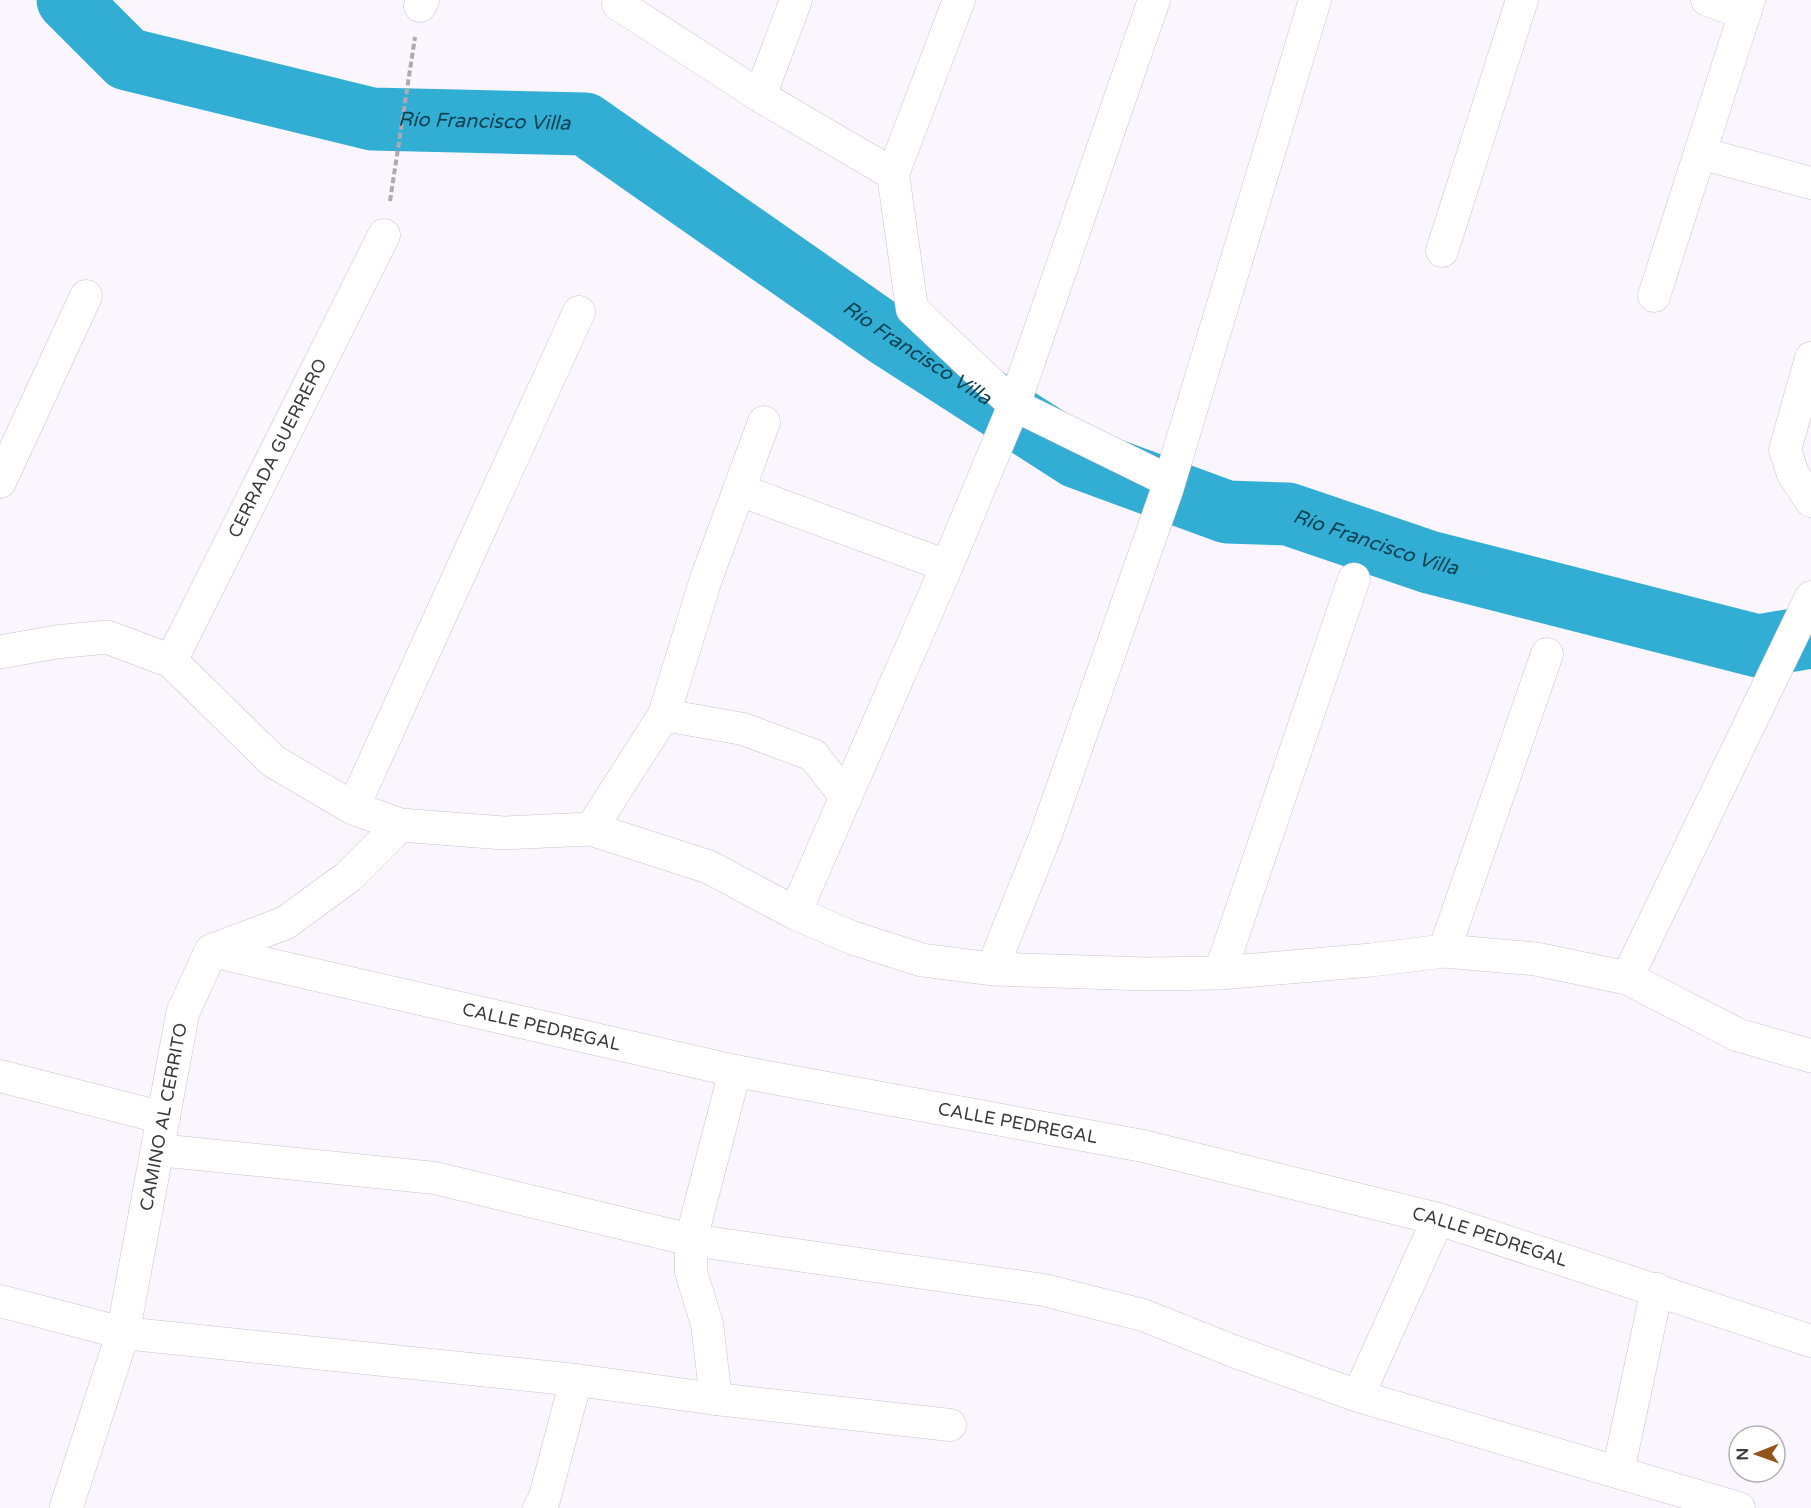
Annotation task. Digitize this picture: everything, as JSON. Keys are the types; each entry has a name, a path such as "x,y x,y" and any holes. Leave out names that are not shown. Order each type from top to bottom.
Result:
{"street":[{"path":"620,0 618,4 760,96 893,174"},
{"path":"760,96 796,0"},
{"path":"959,0 893,174 912,309 1014,405 1169,481"},
{"path":"795,913 947,566 1014,405 1154,0"},
{"path":"992,969 1045,837 1169,481 1315,0"},
{"path":"1442,251 1522,0"},
{"path":"1654,297 1747,6 1707,0"},
{"path":"1700,153 1811,183"},
{"name":"CERRADA GUERRERO","path":"171,661 384,235"},
{"path":"0,482 86,296"},
{"path":"353,808 579,312"},
{"path":"1811,358 1785,450 1793,474 1811,501"},
{"path":"591,829 664,714 706,579 764,422"},
{"path":"739,490 947,566"},
{"path":"1220,973 1354,579"},
{"path":"1627,978 1811,597"},
{"path":"0,652 56,642 107,637 171,661 273,761 353,808 400,825 504,833 591,829 710,867 795,913 853,938 922,960 992,969 1146,974 1220,973 1371,960 1444,951 1536,959 1627,978 1738,1035 1811,1056"},
{"path":"1444,951 1547,654"},
{"path":"664,714 743,729 813,755 846,797"},
{"path":"212,951 285,923 348,877 400,825"},
{"name":"CALLE PEDREGAL","path":"212,951 735,1071 1143,1146 1438,1219 1811,1341"},
{"name":"CAMINO AL CERRITO","path":"66,1508 123,1333 183,1011 212,951"},
{"path":"716,1398 707,1324 691,1272 691,1240 735,1071"},
{"path":"0,1076 161,1134 435,1178 691,1240 1044,1290 1143,1315 1233,1351 1358,1396 1739,1508"},
{"path":"1358,1396 1438,1219"},
{"path":"1618,1472 1657,1289"},
{"path":"0,1301 123,1333 576,1380 950,1425"},
{"path":"539,1508 544,1500 576,1380"}],"path":[{"path":"384,235 421,3"}],"waterway":[{"name":"Río Francisco Villa","path":"68,0 127,59 372,119 585,124 887,335 1077,457 1227,512 1288,514 1429,562 1758,646 1811,637"}]}
